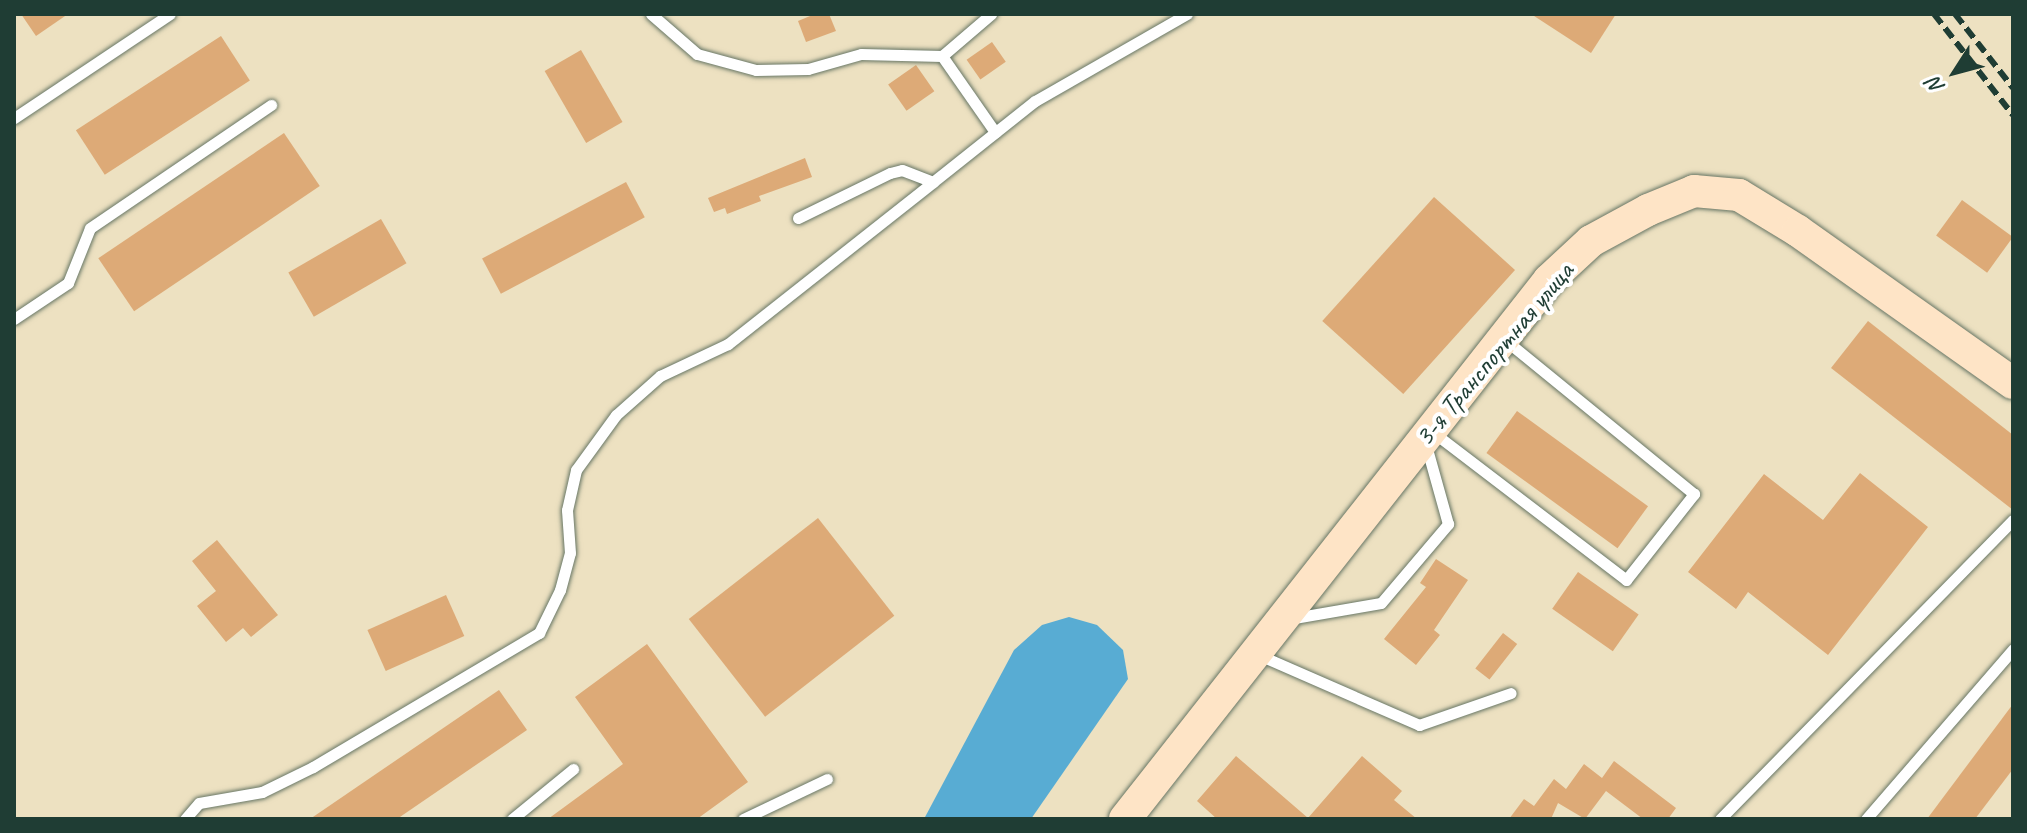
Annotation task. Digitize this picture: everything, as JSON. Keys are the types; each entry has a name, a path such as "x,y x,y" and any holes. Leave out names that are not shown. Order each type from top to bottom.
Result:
{"street":[{"name":"3-я Транспортная улица","path":"1125,819 1549,280 1591,241 1694,191 1739,195 1786,224 2013,383"}],"lane":[{"path":"14,118 170,14"},
{"path":"651,14 697,54 756,70 808,69 861,54 942,56 991,14"},
{"path":"185,819 199,803 262,792 313,767 539,633 560,590 570,553 567,510 576,470 616,415 660,376 728,344 1035,101 1187,14"},
{"path":"942,56 995,132"},
{"path":"14,319 68,283 90,228 271,105"},
{"path":"798,218 890,173 902,170 933,182"},
{"path":"1427,435 1626,580 1694,494 1503,338"},
{"path":"1281,620 1381,603 1448,524 1427,435"},
{"path":"1720,819 2013,520"},
{"path":"1866,819 2013,649"},
{"path":"1255,654 1419,725 1511,693"},
{"path":"512,819 573,769"},
{"path":"743,819 827,779"}],"water":[{"path":"1069,617 1097,625 1123,650 1128,679 1031,819 924,819 1014,650 1042,625"}],"building":[{"path":"21,14 68,14 36,36"},
{"path":"815,14 829,14 836,31 806,42 798,21"},
{"path":"1531,14 1616,14 1591,53"},
{"path":"221,36 250,80 105,175 76,130"},
{"path":"992,42 1006,62 980,79 967,60"},
{"path":"581,50 622,122 586,143 545,71"},
{"path":"916,65 934,91 907,111 888,85"},
{"path":"284,133 320,186 134,311 98,258"},
{"path":"805,158 812,177 759,196 761,201 727,214 725,208 714,212 708,198"},
{"path":"626,182 645,217 501,294 482,259"},
{"path":"1434,197 1515,270 1403,394 1322,321"},
{"path":"1962,200 2013,237 1987,273 1936,236"},
{"path":"381,219 406,263 314,317 288,272"},
{"path":"1868,321 2013,435 2013,510 1831,368"},
{"path":"1517,411 1648,506 1617,548 1486,453"},
{"path":"1860,473 1928,527 1828,655 1748,592 1736,609 1688,572 1764,474 1823,520"},
{"path":"818,518 894,616 765,717 689,619"},
{"path":"217,540 278,615 251,637 243,628 226,642 197,606 216,591 192,561"},
{"path":"1436,559 1468,580 1434,630 1440,635 1416,665 1384,639 1426,587 1420,583"},
{"path":"1578,572 1639,614 1613,651 1552,609"},
{"path":"446,595 464,636 386,671 367,630"},
{"path":"1503,633 1517,644 1489,680 1475,668"},
{"path":"647,644 748,782 697,819 548,819 623,764 575,697"},
{"path":"499,690 527,730 397,819 310,819"},
{"path":"2013,704 2013,769 1975,819 1927,819"},
{"path":"1236,756 1308,818 1362,756 1402,791 1394,800 1417,819 1217,819 1197,801"},
{"path":"1614,761 1676,808 1668,819 1643,819 1606,791 1585,819 1558,803 1551,819 1509,819 1524,799 1534,806 1554,779 1566,789 1584,764 1602,778"}],"railway":[{"path":"1934,14 2013,115"},
{"path":"1955,14 2013,88"}]}
